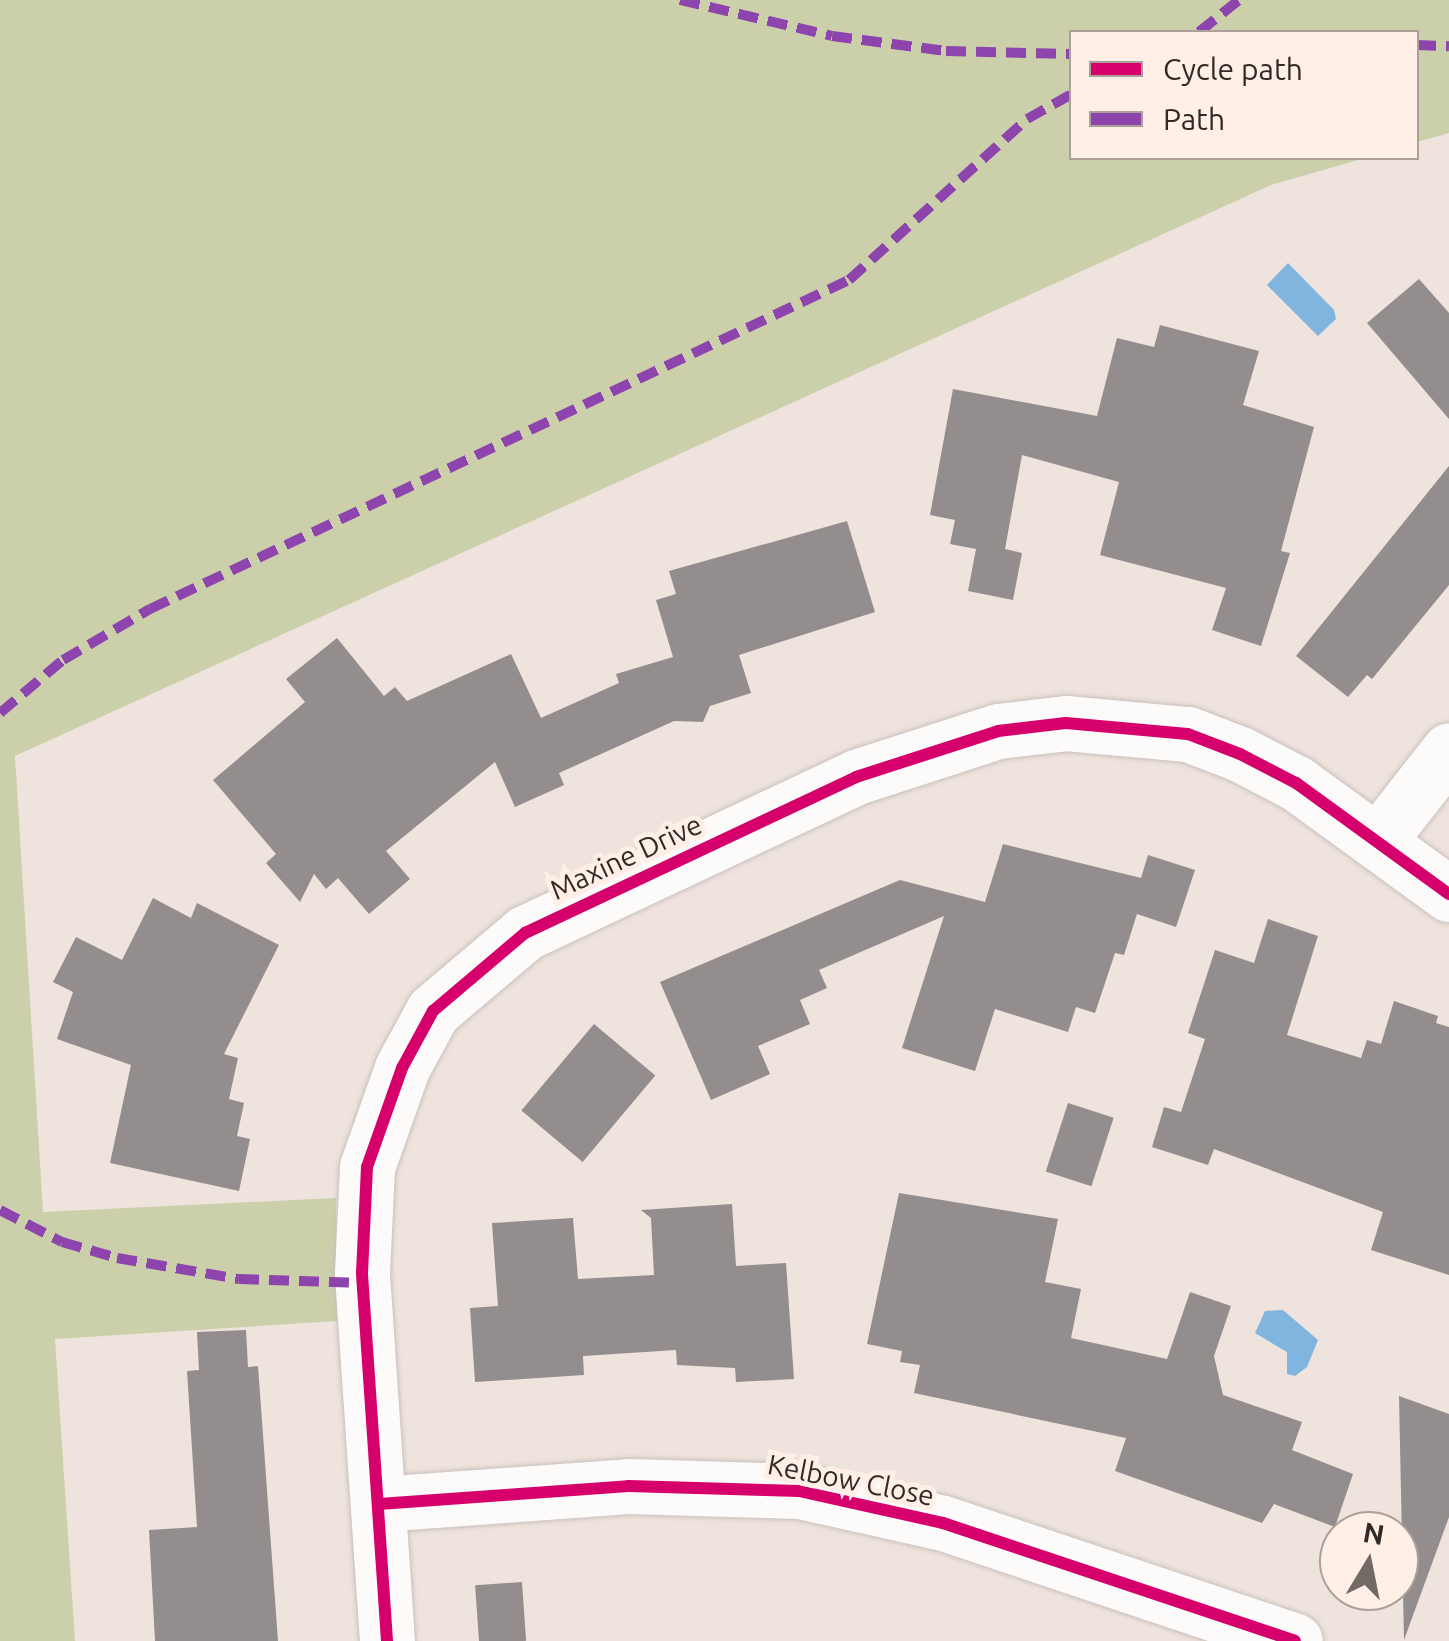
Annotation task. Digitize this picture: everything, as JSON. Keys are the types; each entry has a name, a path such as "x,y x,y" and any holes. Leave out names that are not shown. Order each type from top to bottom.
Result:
{"street":[{"name":"Maxine Drive","path":"387,1641 362,1273 366,1167 402,1068 433,1011 525,933 856,777 998,731 1066,723 1188,734 1240,754 1378,841 1449,894"},
{"path":"1378,841 1449,750"},
{"name":"Kelbow Close","path":"379,1504 628,1486 724,1484 798,1491 944,1523 1295,1641"}],"green space":[{"path":"0,0 1449,0 1449,133 1419,141 1419,30 1069,30 1069,160 1358,160 1271,185 15,756 43,1212 336,1198 337,1321 55,1339 75,1641 0,1641"}],"water":[{"path":"1288,263 1334,310 1336,319 1318,336 1267,285"},
{"path":"1283,1310 1318,1340 1307,1367 1295,1376 1287,1374 1287,1352 1255,1333 1265,1311"}],"building":[{"path":"1419,279 1449,313 1449,419 1367,323"},
{"path":"1160,325 1259,351 1243,405 1314,427 1281,551 1290,553 1261,646 1212,630 1226,588 1100,555 1119,482 1022,455 1005,549 1022,553 1013,600 968,591 976,549 950,544 955,520 930,515 953,389 1097,416 1117,338 1154,347"},
{"path":"1449,466 1449,585 1372,679 1367,675 1348,697 1296,656"},
{"path":"847,521 875,612 739,655 751,693 710,706 703,722 674,721 559,773 564,785 515,807 495,762 386,851 410,879 369,914 338,878 326,889 314,874 300,902 266,863 276,854 213,780 305,702 286,679 337,638 384,696 395,687 407,701 511,654 541,718 619,683 616,674 673,657 656,600 676,594 669,571"},
{"path":"1003,844 1141,878 1148,855 1195,870 1176,927 1137,914 1124,955 1115,953 1095,1013 1076,1007 1068,1032 995,1009 975,1071 902,1048 944,916 819,970 827,988 800,1000 810,1024 758,1046 770,1074 711,1100 660,982 900,880 985,902"},
{"path":"153,898 191,918 197,903 279,945 224,1054 238,1058 229,1099 244,1103 237,1136 250,1139 239,1191 110,1163 131,1065 57,1039 73,992 53,982 76,937 122,960"},
{"path":"1268,919 1318,936 1287,1035 1361,1058 1367,1040 1381,1044 1394,1001 1438,1016 1436,1023 1449,1027 1449,1275 1371,1250 1383,1212 1214,1149 1208,1165 1152,1147 1164,1107 1181,1112 1205,1039 1188,1033 1215,950 1254,963"},
{"path":"594,1024 655,1075 583,1162 521,1111"},
{"path":"1068,1103 1114,1118 1091,1186 1046,1171"},
{"path":"899,1193 1058,1219 1045,1282 1081,1289 1071,1338 1167,1359 1190,1292 1231,1306 1214,1356 1223,1395 1302,1422 1292,1450 1353,1474 1340,1511 1319,1511 1319,1521 1274,1504 1262,1523 1115,1471 1126,1438 914,1393 920,1365 900,1362 902,1351 867,1344"},
{"path":"732,1204 736,1266 786,1263 794,1379 736,1382 735,1368 677,1365 676,1350 583,1356 584,1375 475,1382 470,1308 498,1306 492,1223 573,1218 578,1279 654,1275 651,1218 641,1210"},
{"path":"246,1330 248,1367 258,1366 278,1641 155,1641 149,1530 197,1527 187,1371 199,1370 197,1332"},
{"path":"1399,1396 1449,1414 1449,1517 1419,1599 1419,1511 1401,1511"},
{"path":"522,1582 526,1641 479,1641 475,1585"},
{"path":"1403,1611 1415,1611 1404,1640"}],"marked path":[{"path":"680,0 832,36 946,51 1069,54"},
{"path":"1202,30 1239,0"},
{"path":"1419,45 1449,46"},
{"path":"0,713 63,660 150,609 849,280 1027,119 1069,96"},
{"path":"0,1210 62,1242 117,1258 239,1279 363,1283"}],"cycle path":[{"path":"387,1641 362,1273 367,1167 402,1068 433,1011 525,933 856,777 998,731 1066,723 1188,734 1240,754 1296,783 1449,894"},
{"path":"379,1504 628,1486 799,1491 943,1523 1295,1641"}]}
